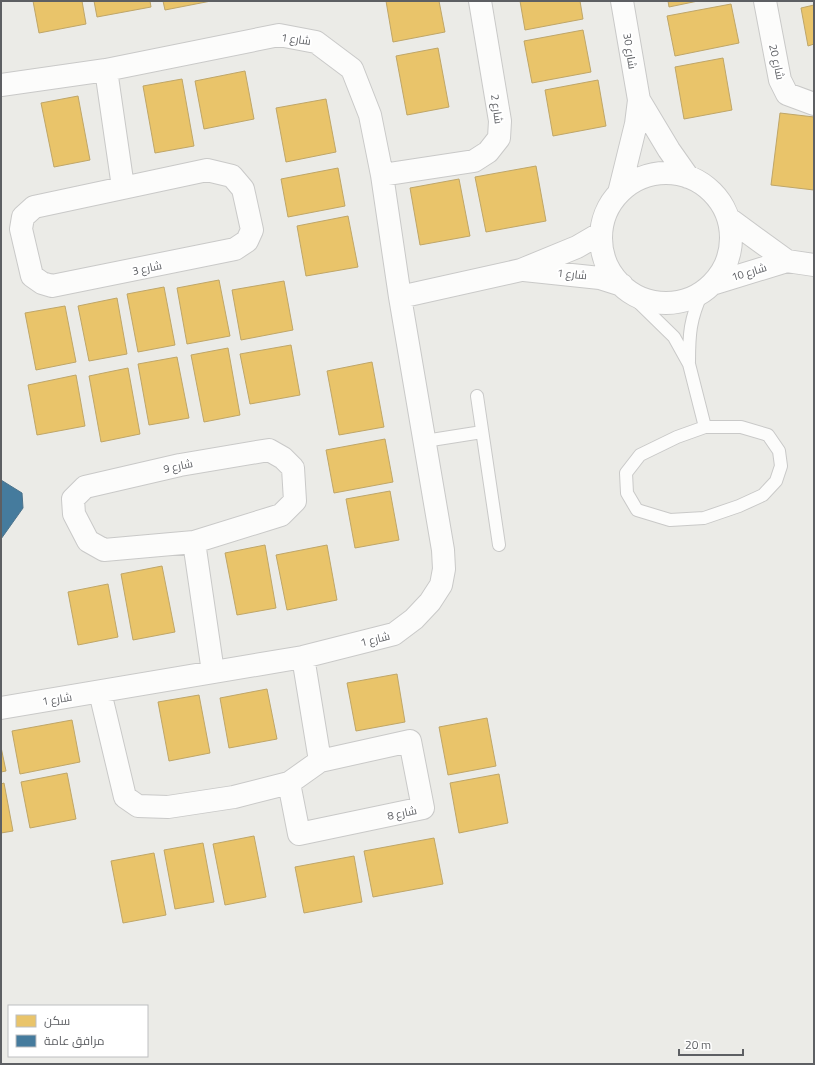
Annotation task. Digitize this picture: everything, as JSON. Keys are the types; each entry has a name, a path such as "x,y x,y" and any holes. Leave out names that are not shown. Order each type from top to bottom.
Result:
{"street":[{"name":"شارع 2","path":"382,175 474,161 488,152 499,138 500,122 480,1"},
{"name":"شارع 30","path":"620,193 636,124 639,100 622,1"},
{"name":"شارع 20","path":"765,1 780,80 787,94 814,104"},
{"name":"شارع 1","path":"1,83 106,70 280,35 316,42 352,69 370,115 382,175 400,297 443,550 444,568 441,584 430,602 414,619 394,634 303,657 1,708"},
{"path":"106,70 123,187"},
{"name":"شارع 30","path":"639,100 688,178"},
{"name":"شارع 3","path":"207,170 232,176 243,189 252,230 247,241 235,249 138,270 52,286 42,283 32,276 21,229 23,217 34,207 123,187 207,170"},
{"path":"654,173 680,174 688,178 704,184 721,202 731,226 731,251 721,275 707,289 678,303 652,303 625,289 611,274 601,250 601,225 611,201 630,183 654,173"},
{"name":"شارع 10","path":"728,218 787,261 814,265"},
{"name":"شارع 1","path":"400,297 521,270 577,246 601,233"},
{"name":"شارع 10","path":"707,289 787,261"},
{"name":"شارع 1","path":"521,270 600,278 625,289"},
{"name":"شارع 9","path":"269,450 283,458 293,468 295,501 281,515 194,542 104,550 88,541 74,514 73,499 85,487 180,465 269,450"},
{"path":"194,542 213,672"},
{"path":"303,657 320,761"},
{"name":"شارع 8","path":"100,692 126,797 138,806 168,807 234,797 289,783 320,761 410,742 423,808 299,834 289,783"}],"lane":[{"path":"625,289 674,337 688,364 705,427"},
{"path":"688,364 689,333 693,312 707,289"},
{"path":"477,396 499,545"},
{"path":"705,427 741,427 768,435 779,451 781,466 776,481 763,495 739,506 704,518 670,520 637,510 627,493 626,473 640,455 677,437 705,427"},
{"path":"425,441 482,432"}],"building: سكن":[{"path":"33,1 82,1 86,24 39,33"},
{"path":"94,1 150,1 151,7 97,17"},
{"path":"163,1 211,1 165,10"},
{"path":"386,1 439,1 445,32 393,42"},
{"path":"520,1 580,1 583,19 525,30"},
{"path":"668,1 698,1 669,7"},
{"path":"731,4 739,43 675,56 667,16"},
{"path":"814,5 814,44 808,46 801,8"},
{"path":"583,30 591,72 532,83 524,41"},
{"path":"438,48 449,107 407,115 396,56"},
{"path":"723,58 732,110 684,119 675,67"},
{"path":"245,71 254,119 204,129 195,81"},
{"path":"182,79 194,146 155,153 143,86"},
{"path":"598,80 606,126 553,136 545,90"},
{"path":"78,96 90,160 54,167 41,103"},
{"path":"326,99 336,152 286,162 276,108"},
{"path":"780,113 814,117 814,190 771,185"},
{"path":"536,166 546,221 486,232 475,177"},
{"path":"338,168 345,206 288,217 281,179"},
{"path":"459,179 470,236 420,245 410,188"},
{"path":"348,216 358,267 306,276 297,226"},
{"path":"219,280 230,336 187,344 177,288"},
{"path":"284,281 293,330 241,340 232,290"},
{"path":"164,287 175,345 138,352 127,294"},
{"path":"117,298 127,354 89,361 78,306"},
{"path":"65,306 76,362 36,370 25,313"},
{"path":"291,345 300,395 250,404 240,354"},
{"path":"228,348 240,415 204,422 191,355"},
{"path":"177,357 189,418 149,425 138,364"},
{"path":"372,362 384,427 339,435 327,371"},
{"path":"128,368 140,434 101,442 89,376"},
{"path":"76,375 85,426 37,435 28,385"},
{"path":"385,439 393,482 334,493 326,450"},
{"path":"390,491 399,540 355,548 346,499"},
{"path":"265,545 276,608 237,615 225,553"},
{"path":"327,545 337,600 287,610 276,555"},
{"path":"162,566 175,632 133,640 121,574"},
{"path":"108,584 118,637 78,645 68,592"},
{"path":"397,674 405,722 356,731 347,683"},
{"path":"267,689 277,739 229,748 220,698"},
{"path":"199,695 210,753 169,761 158,702"},
{"path":"487,718 496,766 448,775 439,727"},
{"path":"72,720 80,762 20,774 12,731"},
{"path":"1,747 6,771 1,772"},
{"path":"67,773 76,819 30,828 21,782"},
{"path":"499,774 508,823 459,833 450,783"},
{"path":"4,783 13,831 1,833 1,784"},
{"path":"254,836 266,897 225,905 213,844"},
{"path":"434,838 443,884 373,897 364,851"},
{"path":"203,843 214,902 175,909 164,850"},
{"path":"154,853 166,915 123,923 111,861"},
{"path":"354,856 362,902 304,913 295,867"}],"building: مرافق عامة":[{"path":"1,480 22,493 23,508 1,539"}]}
